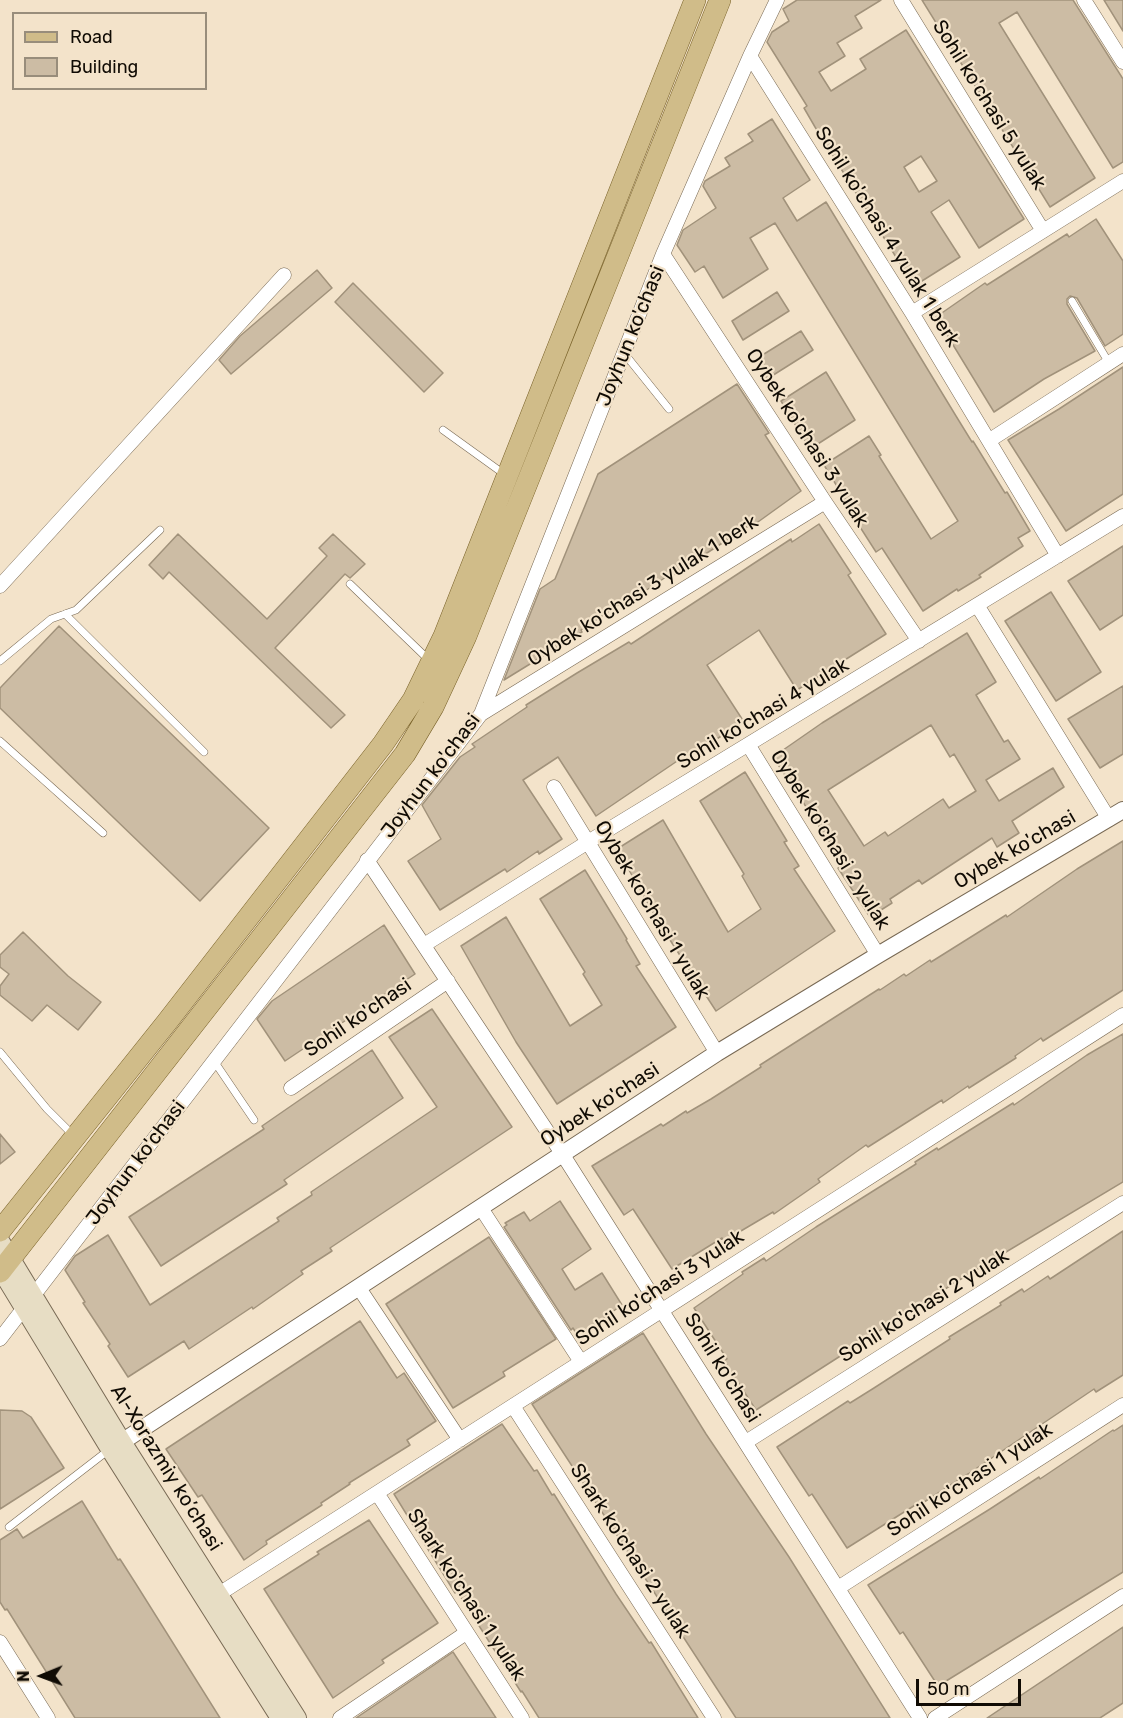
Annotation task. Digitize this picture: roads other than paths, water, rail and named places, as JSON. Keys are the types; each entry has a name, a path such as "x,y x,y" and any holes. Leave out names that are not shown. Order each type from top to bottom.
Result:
{"main road":[{"path":"0,1231 383,744 413,700 444,636 695,0"},
{"name":"Joyhun ko'chasi","path":"2,1260 405,754 433,707 466,636 720,0"},
{"name":"Al-Xorazmiy ko’chasi","path":"2,1260 280,1718"},
{"name":"Al-Xorazmiy ko’chasi","path":"116,1446 219,1594 297,1718"}],"street":[{"name":"Joyhun ko'chasi","path":"0,1339 481,714 663,255 777,0"},
{"name":"Sohil ko'chasi 5 yulak","path":"901,0 1043,231"},
{"path":"1084,0 1123,62"},
{"name":"Sohil ko'chasi 4 yulak 1 berk","path":"750,56 912,313 1058,556"},
{"path":"912,313 1123,181"},
{"name":"Oybek ko'chasi 3 yulak","path":"663,255 919,641"},
{"path":"0,586 284,275"},
{"path":"990,440 1123,354"},
{"name":"Oybek ko'chasi 3 yulak 1 berk","path":"481,714 825,502"},
{"name":"Sohil ko'chasi 4 yulak","path":"424,945 588,842 1123,517"},
{"path":"977,606 1116,814"},
{"name":"Oybek ko'chasi 2 yulak","path":"749,746 878,955"},
{"name":"Oybek ko'chasi 1 yulak","path":"554,787 717,1053"},
{"name":"Oybek ko'chasi","path":"116,1446 717,1053 1116,814"},
{"name":"Sohil ko'chasi","path":"367,860 663,1310 920,1718"},
{"name":"Sohil ko'chasi","path":"291,1088 448,981"},
{"name":"Sohil ko'chasi 3 yulak","path":"219,1594 1123,1015"},
{"name":"Sohil ko'chasi 2 yulak","path":"746,1442 1123,1203"},
{"path":"481,1208 581,1362"},
{"path":"358,1288 460,1440"},
{"name":"Sohil ko'chasi 1 yulak","path":"838,1588 1123,1405"},
{"name":"Shark ko'chasi 2 yulak","path":"513,1406 714,1718"},
{"name":"Shark ko'chasi 1 yulak","path":"377,1493 522,1718"},
{"path":"935,1718 1123,1596"},
{"path":"340,1718 466,1633"},
{"path":"0,1642 48,1718"}],"lane":[{"path":"1072,302 1109,363"},
{"path":"624,353 669,409"},
{"path":"443,430 507,477"},
{"path":"0,661 51,619 76,610 160,530"},
{"path":"350,584 431,662"},
{"path":"65,614 204,752"},
{"path":"0,741 103,833"},
{"path":"0,1052 47,1109 75,1137"},
{"path":"213,1061 254,1120"},
{"path":"9,1527 116,1446"}]}
